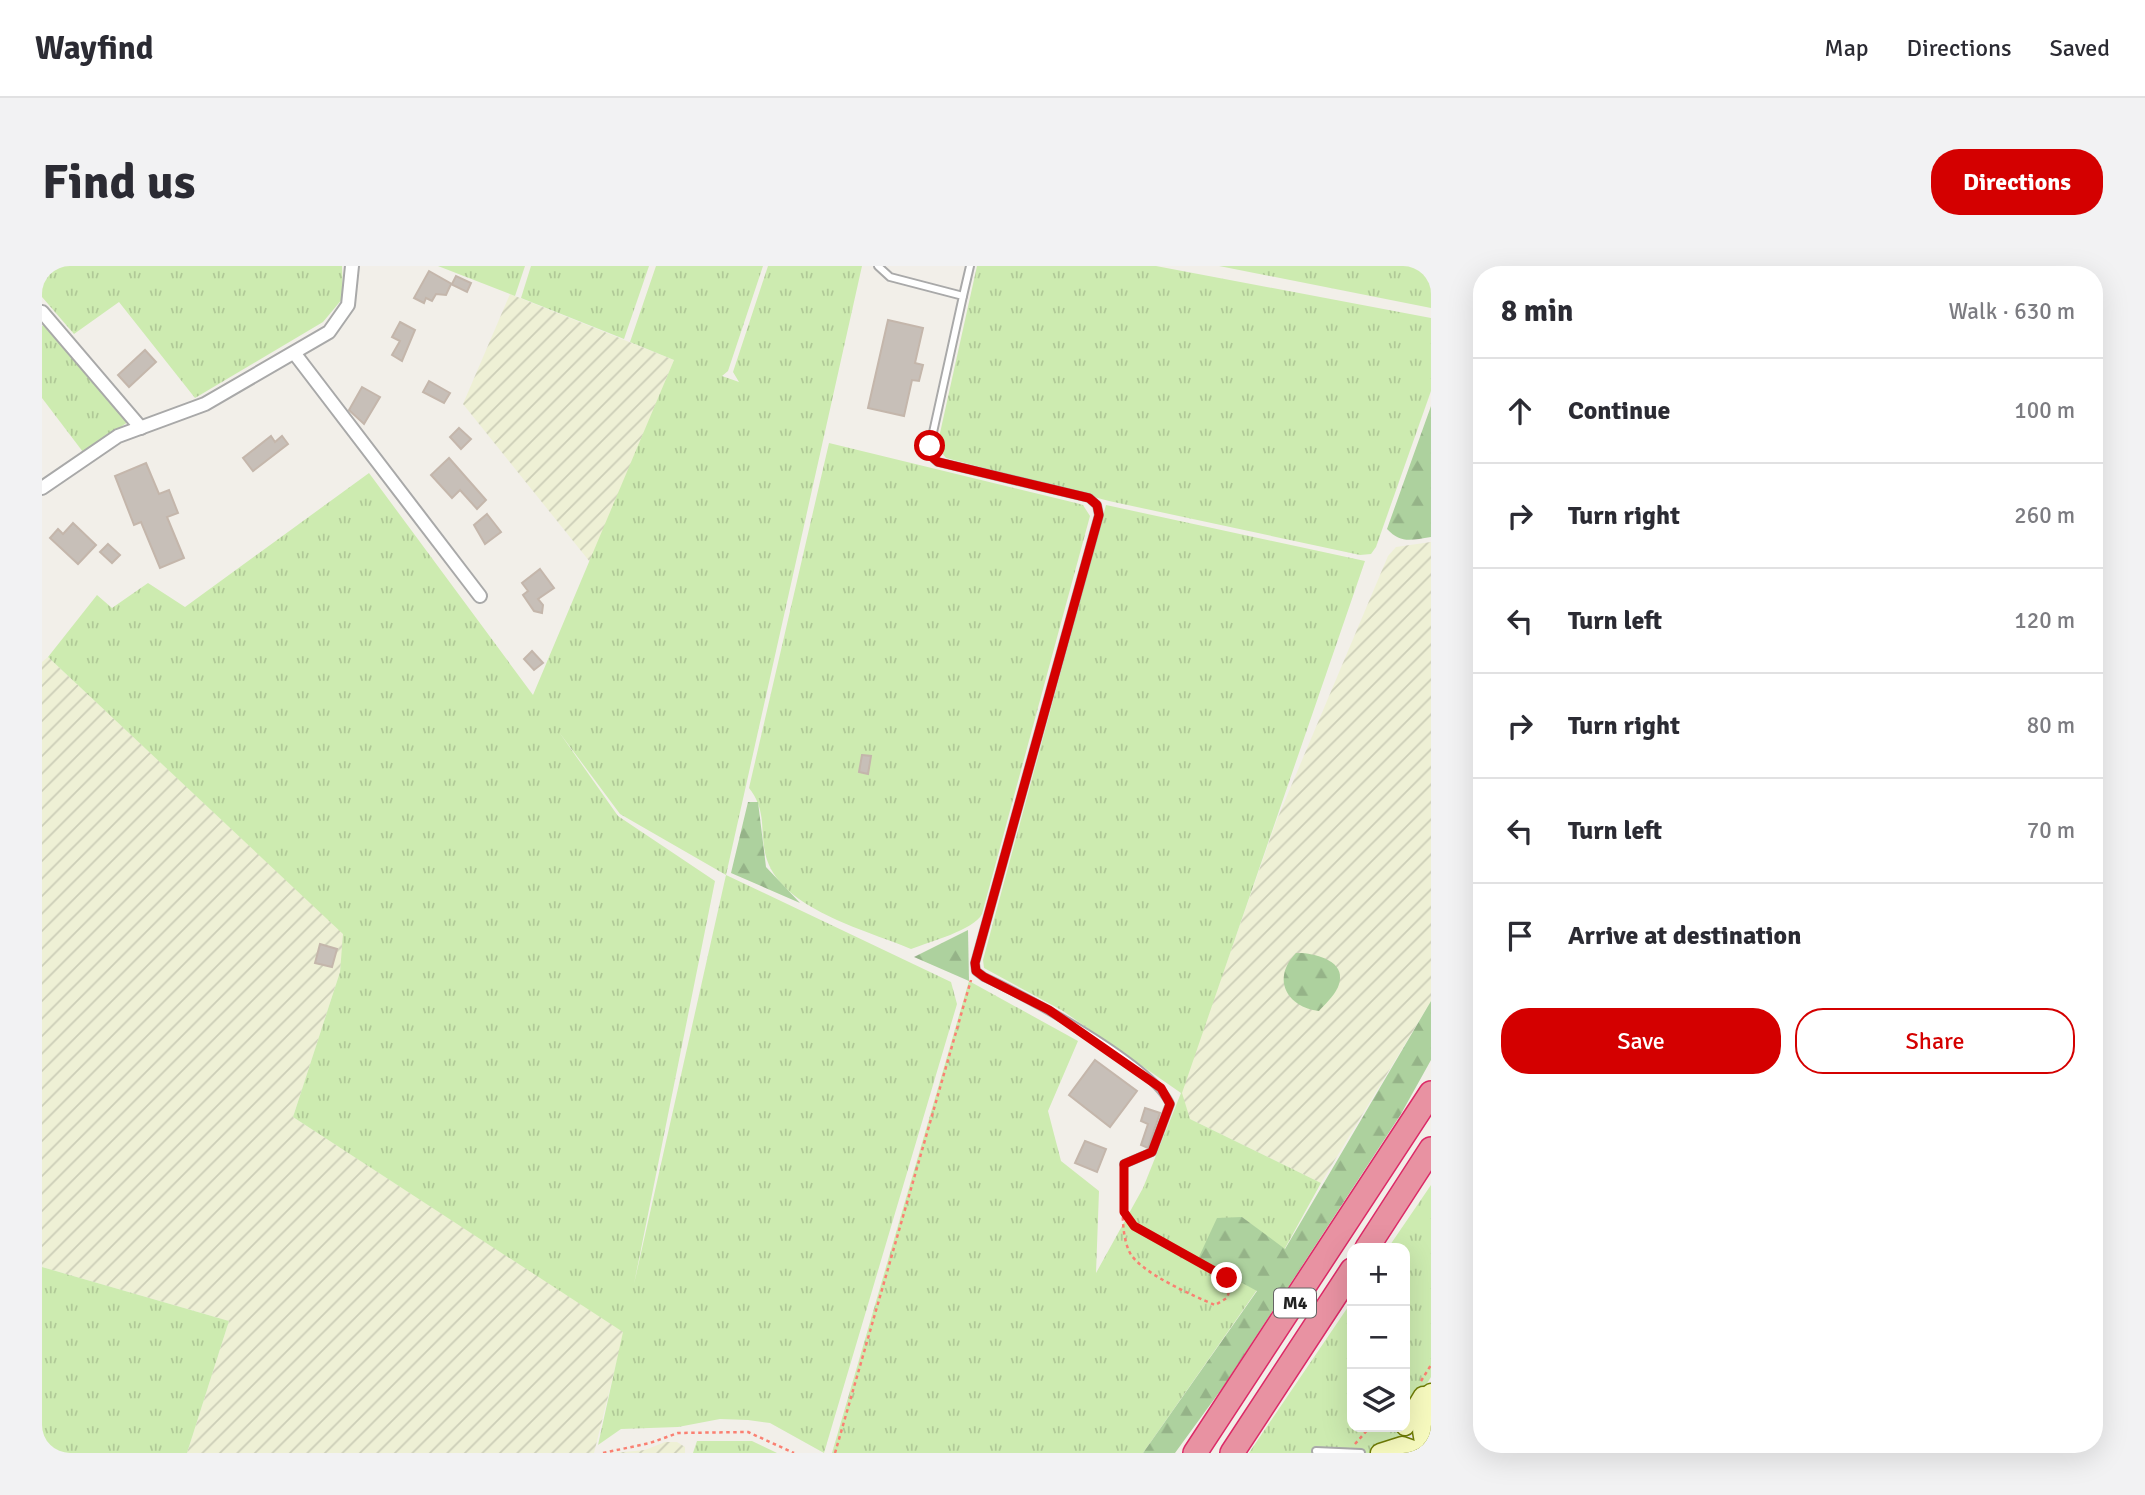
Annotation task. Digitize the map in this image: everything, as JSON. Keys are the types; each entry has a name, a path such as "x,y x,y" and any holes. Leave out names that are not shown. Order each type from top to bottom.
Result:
{"highway":[{"path":"1393,1152 1431,1079"},
{"name":"M4","path":"1195,1453 1431,1093"},
{"path":"1370,1243 1426,1158"},
{"name":"M4","path":"1232,1453 1347,1278"}],"main road":[{"path":"1410,1413 1422,1386"},
{"path":"1429,1453 1421,1438 1420,1425 1431,1393"},
{"path":"1383,1450 1399,1432"},
{"path":"1383,1450 1402,1446 1422,1453"}],"street":[{"path":"42,488 118,436 205,404 329,332 348,305 352,266"},
{"path":"42,312 141,428"},
{"path":"295,354 480,596"}],"lane":[{"path":"878,266 890,277 963,296"},
{"path":"970,266 930,446 931,456 938,462 1089,498 1097,505 1099,515 975,963 976,971 1049,1010 1161,1088 1170,1104 1152,1152 1124,1164"},
{"path":"1317,1452 1361,1453"}],"path":[{"path":"835,1453 975,963"},
{"path":"1124,1164 1124,1212 1126,1243 1134,1260 1215,1305 1227,1298 1231,1286 1227,1278 1134,1226 1124,1212"},
{"path":"1422,1386 1431,1365"},
{"path":"603,1453 650,1443 678,1433 748,1432 794,1453"},
{"path":"1351,1453 1366,1432"}],"green space":[{"path":"42,266 342,266 343,298 323,322 195,398 119,302 74,334 42,297"},
{"path":"438,266 525,266 515,296"},
{"path":"531,266 649,266 624,339 521,298"},
{"path":"656,266 763,266 728,371 722,376 739,382 733,372 768,266 862,266 726,875 951,982 957,1004 824,1453 770,1423 720,1419 678,1427 621,1429 598,1445 623,1332 293,1117 340,972 343,934 48,657 97,595 112,608 148,583 185,607 369,473 533,695 674,360 630,342","holes":["559,732 620,814 726,875 634,1284 715,881 618,816"]},
{"path":"977,266 1156,266 1431,318 1431,391 1376,547 1371,554 1360,555 1109,501 946,458 938,448 938,442"},
{"path":"1219,266 1431,266 1431,308"},
{"path":"510,294 674,360 590,562 463,404"},
{"path":"45,323 128,422 83,452 42,398 42,326"},
{"path":"1431,406 1431,537 1402,539 1387,529"},
{"path":"829,443 1076,503 1083,505 1090,516 982,914 961,930 911,949 832,918 794,895 779,881 769,865 759,807 749,788"},
{"path":"1106,505 1365,561 1182,1093 1190,1119 1321,1183 1284,1250 1242,1217 1257,1290 1143,1453 832,1453 969,981 1078,1041 1048,1111 1061,1161 1099,1191 1096,1273 1143,1188 1181,1093 1063,1011 984,968 983,960"},
{"path":"1431,542 1431,1001 1321,1183 1190,1119 1181,1093 1276,822 1388,556 1396,547"},
{"path":"48,657 344,934 340,972 293,1117 624,1332 594,1453 187,1453 229,1321 42,1267 42,662"},
{"path":"748,802 758,802 766,867 800,903 731,873"},
{"path":"968,930 969,981 914,957"},
{"path":"1296,953 1324,958 1331,961 1339,971 1338,987 1319,1011 1298,1004 1286,990 1285,972"},
{"path":"1431,1001 1431,1060 1401,1114 1223,1387 1175,1453 1143,1453 1257,1291 1198,1259 1217,1218 1242,1217 1285,1249"},
{"path":"1431,1185 1431,1377 1410,1416 1410,1243 1391,1243"},
{"path":"42,1267 229,1321 187,1453 42,1453"},
{"path":"1347,1308 1347,1432 1404,1432 1396,1453 1249,1453"},
{"path":"697,1441 752,1441 777,1453 693,1453"},
{"path":"665,1442 677,1442 685,1447 685,1453 613,1453 645,1450"}],"building":[{"path":"429,271 452,284 456,276 471,283 467,292 451,284 446,295 436,294 432,301 426,298 424,303 414,298"},
{"path":"888,320 923,328 915,363 923,365 919,381 912,380 904,416 868,408"},
{"path":"400,322 415,330 402,361 392,355 400,341 392,337"},
{"path":"145,350 156,362 129,387 118,375"},
{"path":"429,381 450,393 444,403 423,392"},
{"path":"362,387 380,397 364,424 349,410"},
{"path":"459,428 471,439 461,449 450,437"},
{"path":"271,436 275,442 282,436 288,444 253,471 243,458"},
{"path":"449,458 486,500 477,509 460,490 452,498 431,475"},
{"path":"146,463 159,494 169,490 178,513 167,517 184,558 160,568 141,522 134,525 115,476"},
{"path":"487,514 501,532 485,544 474,525"},
{"path":"73,523 96,545 78,564 50,538 58,529 63,534"},
{"path":"108,544 120,555 112,563 100,552"},
{"path":"540,569 554,588 538,599 543,605 542,613 534,611 523,595 528,591 522,583"},
{"path":"532,651 543,663 534,670 524,659"},
{"path":"862,755 871,756 868,774 859,772"},
{"path":"320,944 337,949 332,967 315,963"},
{"path":"1095,1060 1137,1091 1110,1127 1069,1095"},
{"path":"1145,1108 1160,1113 1148,1148 1141,1145 1148,1124 1141,1121"},
{"path":"1085,1141 1106,1149 1097,1172 1075,1163"}],"route":[{"path":"930,446 931,456 938,462 1089,498 1097,505 1099,515 977,951 976,971 1049,1010 1161,1088 1170,1104 1152,1152 1148,1156 1124,1164 1124,1212 1134,1226 1227,1278"}]}
